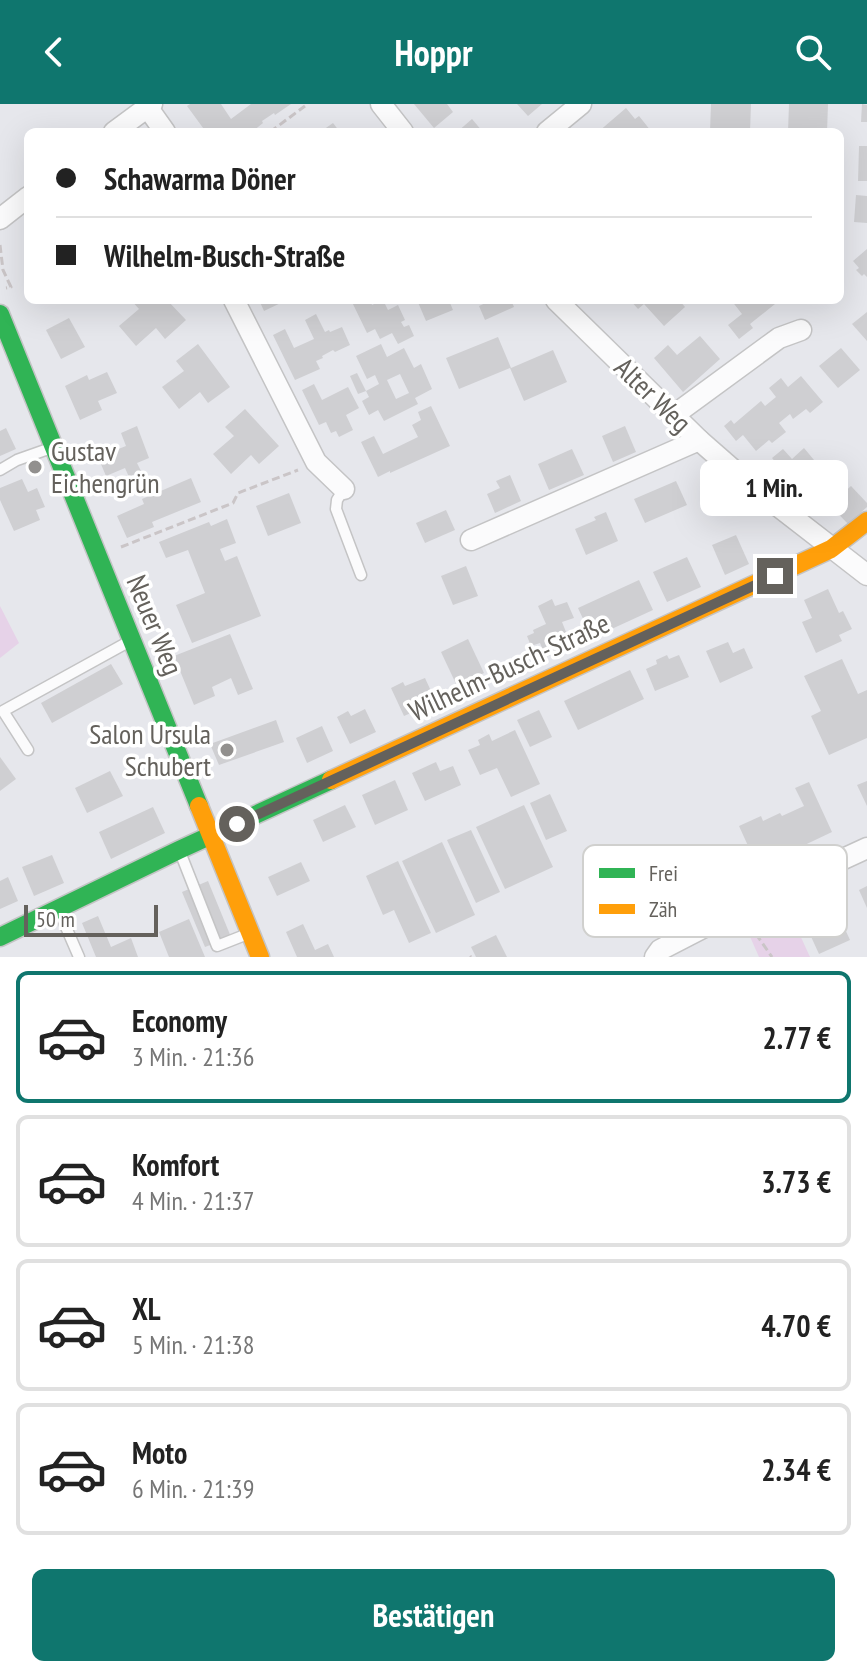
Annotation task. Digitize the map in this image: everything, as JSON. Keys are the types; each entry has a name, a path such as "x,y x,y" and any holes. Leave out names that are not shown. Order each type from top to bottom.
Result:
{"street":[{"path":"381,104 400,128"},
{"path":"552,128 581,104"},
{"path":"120,128 150,106 163,128"},
{"path":"0,219 24,200"},
{"path":"236,304 316,462 344,489"},
{"name":"Alter Weg","path":"560,304 699,440 747,482 867,575"},
{"name":"Neuer Weg","path":"0,314 260,957"},
{"path":"674,415 779,338 801,330"},
{"path":"471,540 699,440"},
{"name":"Wilhelm-Busch-Straße","path":"0,937 179,850 831,549 867,521"},
{"path":"847,857 867,848"},
{"path":"655,957 660,950 686,937"}],"lane":[{"path":"0,470 17,460 53,447"},
{"path":"344,489 337,500 336,509 361,575"},
{"path":"28,750 3,711 132,640"},
{"path":"179,850 217,946 250,933"},
{"path":"58,909 79,957"}],"path":[{"path":"275,128 305,106"},
{"path":"0,245 3,270 11,287"},
{"path":"97,557 233,503 238,493 316,462"},
{"path":"760,937 772,957"}],"shaded area":[{"path":"0,606 19,643 0,658"},
{"path":"750,937 801,937 810,957 759,957"}],"building":[{"path":"221,104 231,119 251,104 291,104 262,121 257,128 203,128 187,106"},
{"path":"414,104 447,104 453,112 434,128"},
{"path":"517,104 542,104 528,116"},
{"path":"711,104 751,104 750,128 710,128"},
{"path":"789,104 828,104 827,128 788,128"},
{"path":"862,104 867,105 867,122 861,122"},
{"path":"626,108 635,119 639,116 649,128 603,128"},
{"path":"472,119 480,128 462,128"},
{"path":"859,146 867,146 867,181 858,181"},
{"path":"856,195 867,196 867,223 854,222"},
{"path":"867,249 867,277 856,270 859,268 853,261"},
{"path":"135,304 171,304 186,320 165,339 156,328 136,346 119,326 139,309"},
{"path":"261,304 279,304 264,311"},
{"path":"353,304 385,304 388,310 398,305 405,320 401,322 404,327 409,325 414,336 398,344 392,333 380,339 375,329 367,333"},
{"path":"419,304 450,304 453,310 426,321"},
{"path":"513,304 514,307 485,320 479,306"},
{"path":"644,304 682,304 685,307 664,326"},
{"path":"734,304 775,304 750,324 753,328 739,339 728,325 742,314"},
{"path":"867,312 867,341 852,324"},
{"path":"316,314 325,332 342,327 350,345 322,356 316,361 320,369 295,380 273,335 285,329 294,348 314,339 305,320"},
{"path":"69,318 85,347 61,359 46,330"},
{"path":"700,336 720,359 683,392 654,358 668,345 677,355"},
{"path":"498,337 511,368 553,350 567,382 524,401 510,368 459,389 446,358"},
{"path":"198,344 230,387 208,403 200,392 179,409 162,387 184,371 176,361"},
{"path":"381,344 387,357 404,348 414,368 421,364 432,389 415,398 418,404 384,421 378,410 369,415 362,401 369,397 366,391 379,384 375,375 367,379 356,356","holes":["400,374 409,393 396,399 387,380"]},
{"path":"841,348 860,370 838,388 819,366"},
{"path":"107,372 117,393 98,401 102,410 80,420 65,386 87,375 89,380"},
{"path":"357,373 366,391 358,394 350,376"},
{"path":"801,376 823,402 810,413 806,409 793,419 790,414 779,423 786,432 756,451 743,435 736,441 724,426 731,420 734,424 761,401 765,406 776,397 769,388 781,378 788,387"},
{"path":"314,384 322,400 348,387 359,408 346,415 353,430 339,437 336,431 331,433 326,422 319,425 302,390"},
{"path":"431,406 450,446 378,477 361,442 374,436 383,454 418,437 412,425 421,420 418,412"},
{"path":"245,409 279,446 259,464 251,455 231,474 213,454 234,436 225,427"},
{"path":"137,426 149,458 137,463 141,471 129,477 125,468 106,476 98,457 126,446 121,433"},
{"path":"625,426 636,452 613,462 602,436"},
{"path":"6,428 16,449 0,456 0,431"},
{"path":"804,448 824,472 804,489 772,458 783,449 792,459"},
{"path":"572,449 584,475 549,490 538,464"},
{"path":"510,475 521,501 495,513 487,494 500,488 496,481"},
{"path":"191,478 201,502 152,522 154,527 127,538 117,516 144,504 142,499"},
{"path":"22,479 28,492 37,488 45,507 36,510 40,520 14,531 0,500 0,488"},
{"path":"676,481 687,505 645,523 634,499"},
{"path":"851,486 867,503 867,507 848,524 830,505"},
{"path":"289,493 301,523 268,536 256,506"},
{"path":"446,510 455,530 425,543 416,523"},
{"path":"606,512 618,541 586,555 575,529"},
{"path":"227,519 236,543 220,549 225,561 237,556 261,616 192,643 176,605 205,593 188,550 166,558 159,542 209,522 211,526"},
{"path":"736,535 749,564 725,575 712,545"},
{"path":"687,557 701,587 667,602 653,572"},
{"path":"466,566 478,596 453,605 441,576"},
{"path":"639,580 653,610 592,638 578,608"},
{"path":"828,589 839,613 843,611 852,629 839,635 842,641 816,653 802,622 812,618 804,600"},
{"path":"552,599 555,606 567,602 574,618 562,622 570,642 564,645 566,649 546,657 540,643 531,646 527,636 546,624 538,606"},
{"path":"230,634 253,689 238,695 231,678 212,687 215,696 194,705 174,656"},
{"path":"468,639 484,673 457,686 441,652"},
{"path":"728,642 733,653 744,648 753,668 720,683 706,651"},
{"path":"667,655 669,659 679,655 689,677 655,691 646,669"},
{"path":"842,659 858,694 867,690 867,738 829,755 811,716 821,711 804,676"},
{"path":"111,664 123,684 52,723 41,703"},
{"path":"630,670 644,699 578,730 564,701"},
{"path":"425,678 436,702 404,716 391,688"},
{"path":"365,709 376,732 350,744 337,717 348,711 351,716"},
{"path":"539,710 552,737 530,747 517,720"},
{"path":"276,720 284,742 219,765 210,744"},
{"path":"322,726 333,751 307,763 296,738"},
{"path":"515,730 540,784 511,797 497,768 480,775 468,750 480,745 478,740 489,734 492,741"},
{"path":"0,757 16,779 0,791"},
{"path":"436,762 440,771 453,766 461,785 425,801 412,773"},
{"path":"110,771 123,796 87,813 75,788"},
{"path":"395,780 408,810 375,825 362,795"},
{"path":"867,781 867,806 857,785"},
{"path":"809,782 832,832 805,845 748,845 739,826 761,816 763,821 780,813 782,816 804,806 795,788"},
{"path":"550,794 567,831 546,840 530,803"},
{"path":"345,805 356,827 323,842 313,820"},
{"path":"524,805 553,867 505,889 476,827"},
{"path":"153,807 165,833 111,859 99,832"},
{"path":"471,830 500,892 476,903 447,840"},
{"path":"442,842 475,915 436,933 402,861"},
{"path":"52,855 64,883 34,896 22,867"},
{"path":"398,861 431,933 409,943 394,910 383,915 366,876"},
{"path":"301,862 310,881 277,896 268,877"},
{"path":"8,877 18,901 0,909 0,881"},
{"path":"208,881 231,937 205,947 182,892"},
{"path":"867,886 867,908 859,890"},
{"path":"98,916 111,947 131,938 138,957 96,957 82,923"},
{"path":"189,919 205,957 169,957 159,932"},
{"path":"303,924 315,950 328,944 334,957 297,957 286,932"},
{"path":"847,933 850,940 819,954 811,937 847,937"},
{"path":"496,935 507,957 476,957 471,947"}],"traffic: fast":[{"path":"0,314 199,806"},
{"path":"0,937 331,780"}],"traffic: slow":[{"path":"331,780 831,549 867,521"},
{"path":"199,806 260,957"}],"place":[{"name":"Gustav Eichengrün","path":"35,467"},
{"name":"Salon Ursula Schubert","path":"227,750"}],"route":[{"path":"237,824 775,576"}]}
